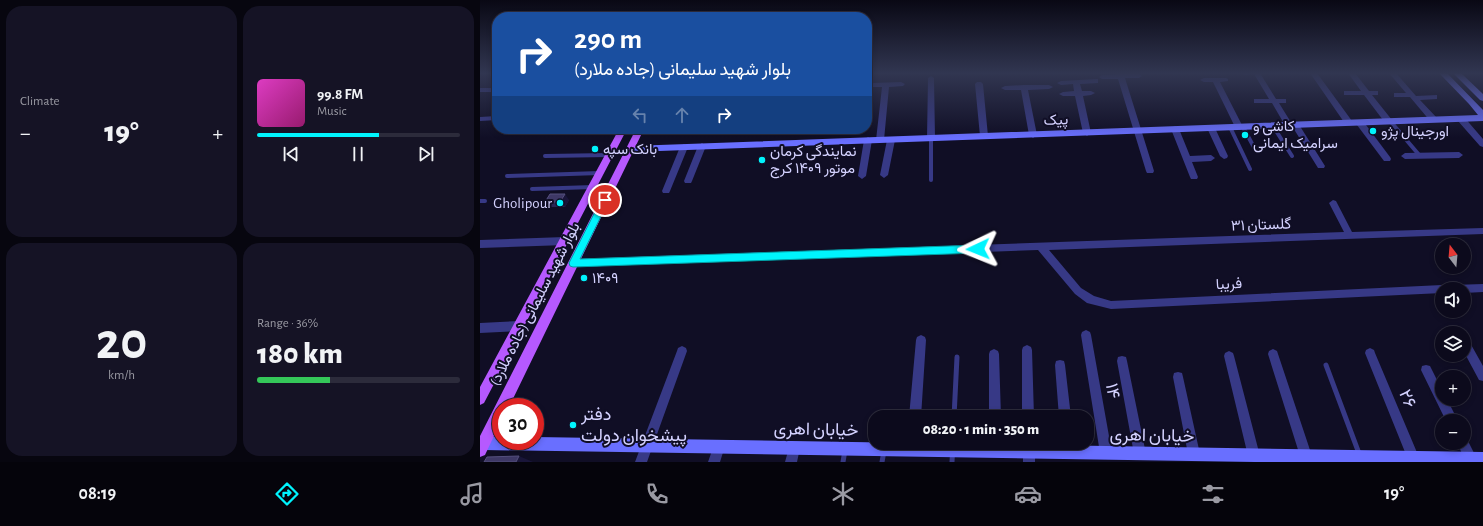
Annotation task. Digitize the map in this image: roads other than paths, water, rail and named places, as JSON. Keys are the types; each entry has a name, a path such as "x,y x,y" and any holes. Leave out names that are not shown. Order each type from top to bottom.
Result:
{"main road":[{"name":"بلوار شهید سلیمانی (جاده ملارد)","path":"480,399 620,134"},
{"name":"بلوار شهید سلیمانی (جاده ملارد)","path":"506,398 638,134"},
{"name":"بلوار شهید سلیمانی (جاده ملارد)","path":"482,446 492,426"}],"street":[{"path":"880,140 885,95"},
{"path":"930,138 931,95"},
{"path":"980,95 984,136"},
{"path":"1025,95 1032,135"},
{"path":"1079,95 1087,133"},
{"path":"1126,95 1150,171"},
{"path":"1222,95 1237,127"},
{"path":"1270,95 1321,166"},
{"path":"1329,95 1349,123"},
{"path":"1368,95 1390,122"},
{"path":"1397,95 1434,97"},
{"path":"1465,95 1483,117"},
{"path":"1413,96 1434,120"},
{"path":"1257,101 1283,101"},
{"path":"1472,102 1483,106"},
{"name":"پیک","path":"631,149 1390,122 1483,117"},
{"path":"480,119 492,118"},
{"path":"1461,119 1483,144"},
{"path":"1360,123 1387,159"},
{"path":"1211,128 1224,156"},
{"path":"1176,129 1194,177"},
{"path":"862,176 868,140"},
{"path":"884,175 890,140"},
{"path":"688,182 702,146"},
{"path":"666,191 684,147"},
{"path":"1405,156 1459,155"},
{"path":"1187,160 1211,158"},
{"path":"1333,203 1350,236"},
{"name":"گلستان ۳۱","path":"573,263 1483,231"},
{"path":"480,244 565,241"},
{"name":"فریبا","path":"1040,247 1078,291 1091,300 1111,305 1435,290"},
{"path":"1471,288 1483,288"},
{"path":"480,328 520,326"},
{"name":"۱۴","path":"1086,336 1106,453"},
{"path":"916,410 921,340"},
{"path":"1027,350 1028,410"},
{"path":"641,462 682,351"},
{"name":"۲۶","path":"1370,353 1414,460"},
{"path":"994,354 995,410"},
{"path":"1273,354 1306,456"},
{"path":"1471,355 1483,376"},
{"path":"1229,356 1254,456"},
{"path":"1122,361 1135,456"},
{"path":"1060,365 1064,410"},
{"path":"1426,370 1448,414"},
{"path":"1178,377 1194,454"},
{"name":"خیابان اهری","path":"482,446 647,445 845,449 883,456 900,450"},
{"path":"714,462 719,446"},
{"path":"791,462 794,448"},
{"name":"خیابان اهری","path":"939,450 953,452 970,450"},
{"name":"خیابان اهری","path":"1016,450 1029,452 1048,450"},
{"name":"خیابان اهری","path":"1083,450 1166,458 1194,454 1254,456 1272,459 1306,456 1344,460 1361,457 1414,460 1477,459"},
{"path":"1469,450 1477,459"}],"lane":[{"path":"1390,122 1420,156"},
{"path":"1273,126 1292,156"},
{"path":"1237,127 1256,151"},
{"path":"1237,127 1250,169"},
{"path":"930,138 931,180"},
{"path":"545,156 610,155"},
{"path":"507,176 600,173"},
{"path":"532,189 593,187"},
{"path":"954,410 957,357"},
{"path":"1326,365 1361,457"},
{"path":"843,462 845,449"}],"place":[{"name":"اورجینال پژو","path":"1373,131"},
{"name":"کاشی و سرامیک ایمانی","path":"1245,135"},
{"name":"بانک سپه","path":"595,149"},
{"name":"نمایندگی کرمان موتور ۱۴۰۹ کرج","path":"762,160"},
{"name":"Gholipour","path":"560,203"},
{"name":"۱۴۰۹","path":"584,278"},
{"name":"دفتر پیشخوان دولت","path":"573,425"}]}
